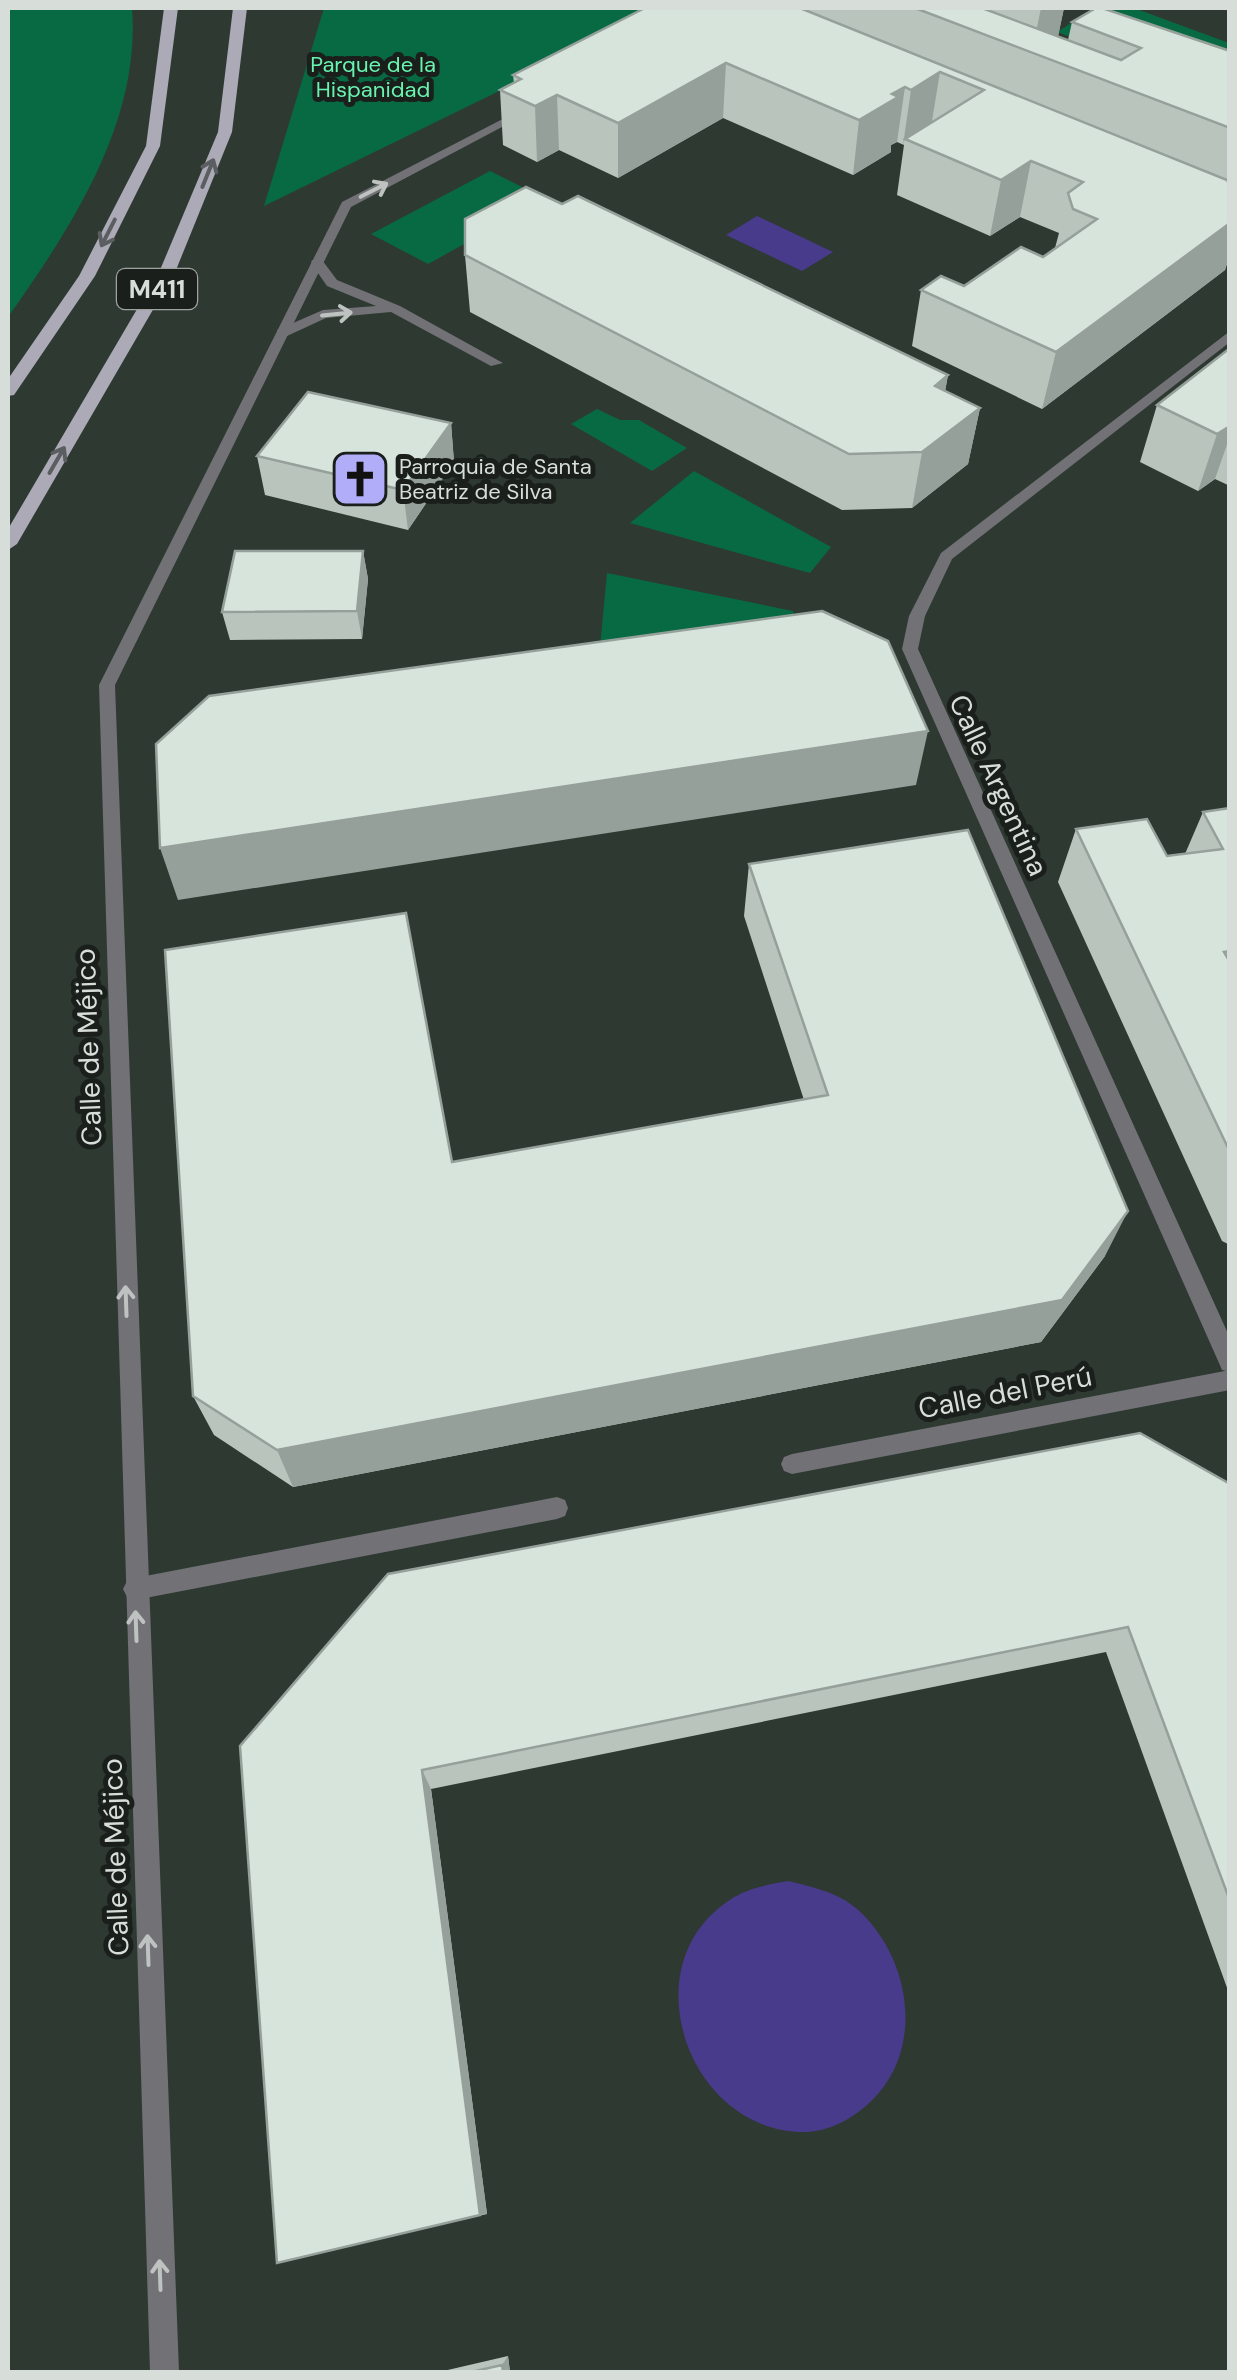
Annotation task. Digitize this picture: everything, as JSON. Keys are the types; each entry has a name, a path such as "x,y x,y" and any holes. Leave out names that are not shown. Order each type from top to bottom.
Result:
{"main road":[{"path":"8,391 86,276 153,146 170,8"},
{"name":"M411","path":"8,544 168,270 226,132 240,8"}],"street":[{"name":"Calle de Méjico","path":"164,2372 106,685 346,204 545,102"},
{"path":"317,264 332,282 396,309 496,364"},
{"path":"282,333 323,314 396,309"},
{"name":"Calle Argentina","path":"1230,335 946,556 923,601 910,649 1230,1363"},
{"name":"Calle del Perú","path":"792,1464 1230,1380"},
{"path":"135,1588 556,1508"}],"green space":[{"path":"8,8 132,8 132,50 125,92 97,172 55,247 8,317"},
{"name":"Parque de la Hispanidad","path":"324,8 669,8 264,206"},
{"path":"1095,8 1134,8 1229,43 1229,96 1057,32"},
{"path":"490,171 546,199 428,264 371,234"},
{"path":"597,409 620,420 639,420 687,448 652,471 571,424"},
{"path":"694,471 831,547 810,573 630,523"},
{"path":"607,573 793,611 799,632 599,658"}],"shaded area":[{"path":"757,216 833,252 802,271 726,235"},
{"path":"788,1881 833,1894 857,1909 887,1948 904,1995 903,2044 882,2089 848,2119 826,2129 804,2132 764,2125 730,2106 704,2078 687,2043 679,2006 682,1968 696,1933 724,1904 739,1895"}],"building":[{"path":"645,8 800,8 1227,180 1230,223 1056,352 921,290 941,276 964,286 1021,247 1043,257 1097,219 1073,209 1068,193 1083,182 1031,161 1001,180 905,139 984,90 940,72 911,90 905,87 892,94 898,97 859,120 726,63 618,123 557,95 535,106 500,90 521,79 513,75"},
{"path":"915,8 982,8 1121,60 1141,48 1072,22 1102,8 1230,51 1230,128"},
{"path":"526,187 562,204 578,196 948,375 935,386 980,408 922,452 849,454 465,255 465,219"},
{"path":"1230,348 1230,426 1217,434 1157,405"},
{"path":"308,392 451,423 403,490 257,456"},
{"path":"235,551 363,551 357,611 222,612"},
{"path":"822,611 888,641 928,731 160,848 156,744 209,696"},
{"path":"1230,808 1230,951 1224,952 1230,962 1230,1152 1076,829 1147,819 1167,856 1223,849 1203,812"},
{"path":"968,830 1128,1211 1062,1300 277,1450 193,1396 165,950 406,913 452,1162 828,1095 749,864"},
{"path":"1140,1433 1230,1484 1230,1901 1128,1627 422,1770 480,2215 277,2263 240,1746 388,1574"},
{"path":"502,2365 503,2372 471,2372"}],"place":[{"name":"Parroquia de Santa Beatriz de Silva","path":"360,479"}]}
